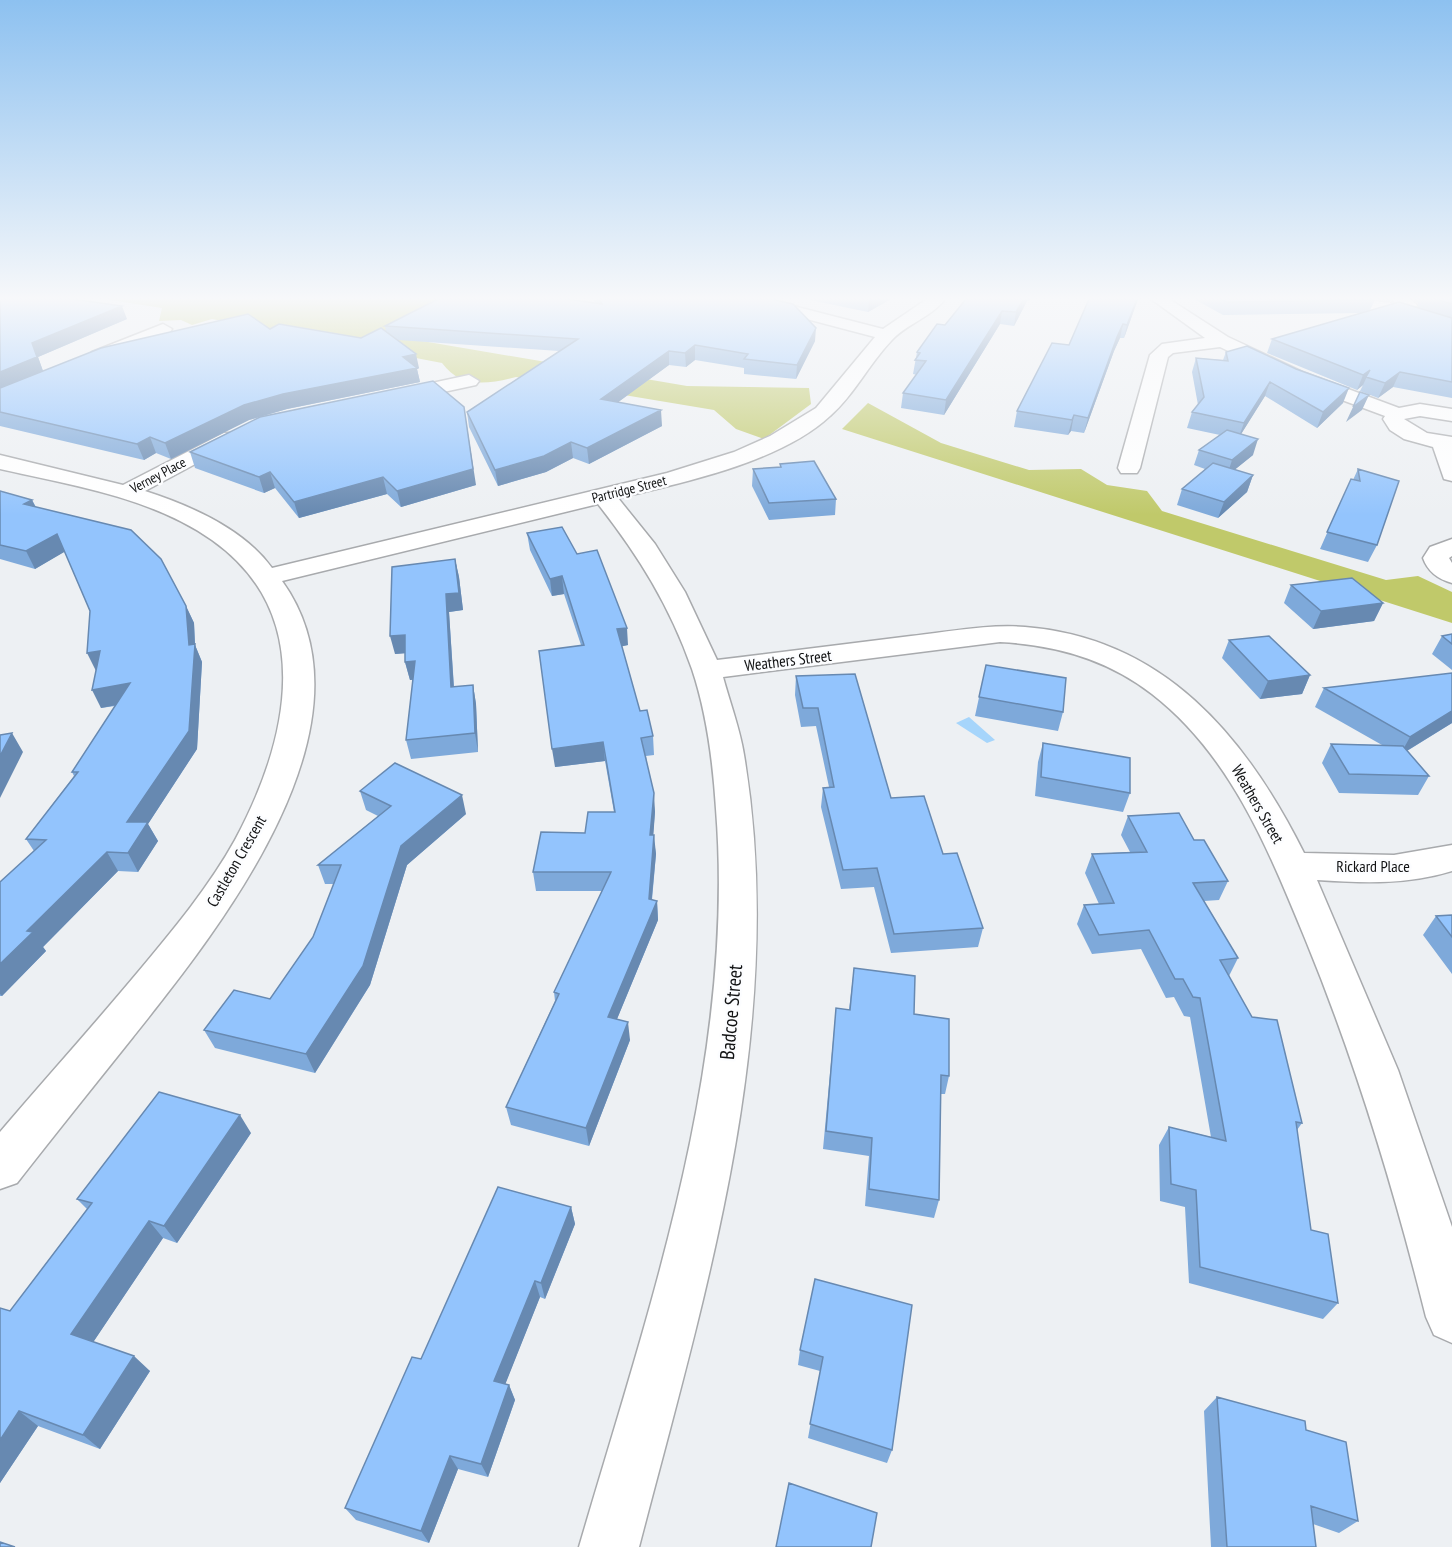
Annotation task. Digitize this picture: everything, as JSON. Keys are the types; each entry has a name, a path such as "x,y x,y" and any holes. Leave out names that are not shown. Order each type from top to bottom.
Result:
{"street":[{"name":"Partridge Street","path":"266,577 674,478 742,457 811,420 854,371"},
{"path":"1129,468 1155,371"},
{"path":"1286,371 1397,414 1420,410 1452,415"},
{"path":"372,401 469,381"},
{"path":"1397,414 1393,419 1396,426 1407,432 1447,442 1452,474"},
{"name":"Verney Place","path":"124,493 247,430"},
{"name":"Castleton Crescent","path":"0,462 124,493 187,515 222,536 266,577 280,596 295,632 301,679 299,707 284,769 251,841 198,926 0,1167"},
{"name":"Badcoe Street","path":"603,495 646,549 672,592 707,670 728,753 738,857 735,988 727,1066 690,1255 609,1547"},
{"path":"1452,547 1439,552 1436,558 1439,566 1452,575"},
{"name":"Weathers Street","path":"707,670 1000,634 1061,639 1102,652 1142,672 1183,704 1224,749 1243,774 1293,866 1358,1015 1425,1212 1452,1317"},
{"name":"Rickard Place","path":"1293,866 1387,869 1434,865 1452,858"}],"green space":[{"path":"449,371 600,371 687,386 809,388 811,404 764,439 736,429 714,410 516,377 485,383 466,381"},
{"path":"868,403 941,443 1029,470 1081,469 1107,485 1147,491 1162,511 1386,580 1418,576 1452,592 1452,623 842,429"}],"water":[{"path":"969,717 995,740 987,743 956,723"}],"building":[{"path":"42,371 401,371 283,394 244,405 165,443 150,437 137,444 0,412 0,388"},
{"path":"529,371 640,371 601,399 661,410 587,448 571,442 544,456 495,470 467,412"},
{"path":"919,371 964,371 946,400 903,393"},
{"path":"1037,371 1105,371 1088,418 1074,415 1072,420 1017,411"},
{"path":"1199,371 1302,371 1349,388 1323,412 1270,382 1244,423 1192,412 1204,397"},
{"path":"1353,371 1368,371 1363,375"},
{"path":"1369,371 1452,371 1452,382 1400,372 1385,383 1366,377"},
{"path":"433,381 464,407 473,469 397,491 383,477 294,502 270,472 259,477 190,452 260,417"},
{"path":"1360,392 1369,395 1353,407"},
{"path":"1227,430 1258,439 1232,460 1199,450"},
{"path":"814,461 836,499 769,503 753,469"},
{"path":"1213,463 1253,475 1224,502 1182,489"},
{"path":"1358,469 1399,481 1377,545 1327,532 1351,479 1360,481"},
{"path":"0,491 32,500 24,504 131,530 161,559 186,606 189,645 195,644 189,731 127,822 148,822 128,853 107,852 27,931 33,932 0,964 0,882 46,840 26,839 78,772 72,772 130,683 92,690 100,651 87,653 90,611 57,534 26,551 0,545"},
{"path":"562,527 577,554 597,550 627,628 617,629 640,711 647,710 653,736 641,738 654,793 650,835 654,835 649,899 657,901 608,1017 628,1022 586,1128 506,1107 559,994 554,992 611,872 533,872 541,832 585,833 588,812 615,812 603,742 552,749 539,651 584,645 562,576 550,579 527,533"},
{"path":"455,559 459,593 446,594 451,687 473,685 475,733 406,740 415,661 405,662 405,635 390,636 392,567"},
{"path":"1352,578 1383,603 1321,611 1291,585"},
{"path":"1452,634 1452,644 1442,636"},
{"path":"1269,636 1310,675 1268,681 1229,640"},
{"path":"986,665 1066,678 1063,712 979,697"},
{"path":"1452,673 1452,711 1410,737 1324,688"},
{"path":"855,674 891,798 924,796 943,854 957,853 983,928 894,934 877,868 843,870 823,788 834,787 818,708 803,708 796,676"},
{"path":"12,733 0,756 0,735"},
{"path":"1043,743 1130,758 1130,793 1041,777"},
{"path":"1331,744 1403,746 1429,776 1349,774"},
{"path":"395,763 462,795 401,846 363,966 306,1054 204,1030 234,990 270,999 313,937 341,865 318,865 391,806 360,791"},
{"path":"1179,813 1194,840 1204,840 1228,881 1193,883 1238,958 1220,960 1252,1017 1277,1020 1302,1123 1296,1122 1311,1230 1328,1234 1338,1303 1200,1267 1196,1190 1171,1184 1169,1127 1226,1141 1200,998 1193,997 1183,979 1175,979 1149,930 1099,935 1084,905 1114,903 1092,854 1147,852 1128,816"},
{"path":"1452,915 1452,937 1436,916"},
{"path":"854,968 915,976 914,1014 949,1019 949,1076 941,1075 939,1200 869,1189 872,1138 826,1131 836,1008 850,1010"},
{"path":"159,1092 240,1115 164,1226 149,1221 71,1334 134,1356 83,1435 19,1411 0,1440 0,1308 10,1311 92,1203 77,1199"},
{"path":"498,1187 571,1207 541,1283 535,1281 494,1381 509,1385 481,1464 450,1456 421,1531 345,1508 412,1357 421,1359"},
{"path":"815,1279 912,1305 892,1450 810,1424 823,1357 800,1350"},
{"path":"1217,1397 1305,1421 1306,1430 1346,1442 1358,1521 1311,1506 1316,1547 1227,1547"},
{"path":"789,1483 877,1513 871,1547 776,1547"},
{"path":"0,1542 15,1547 0,1547"}]}
